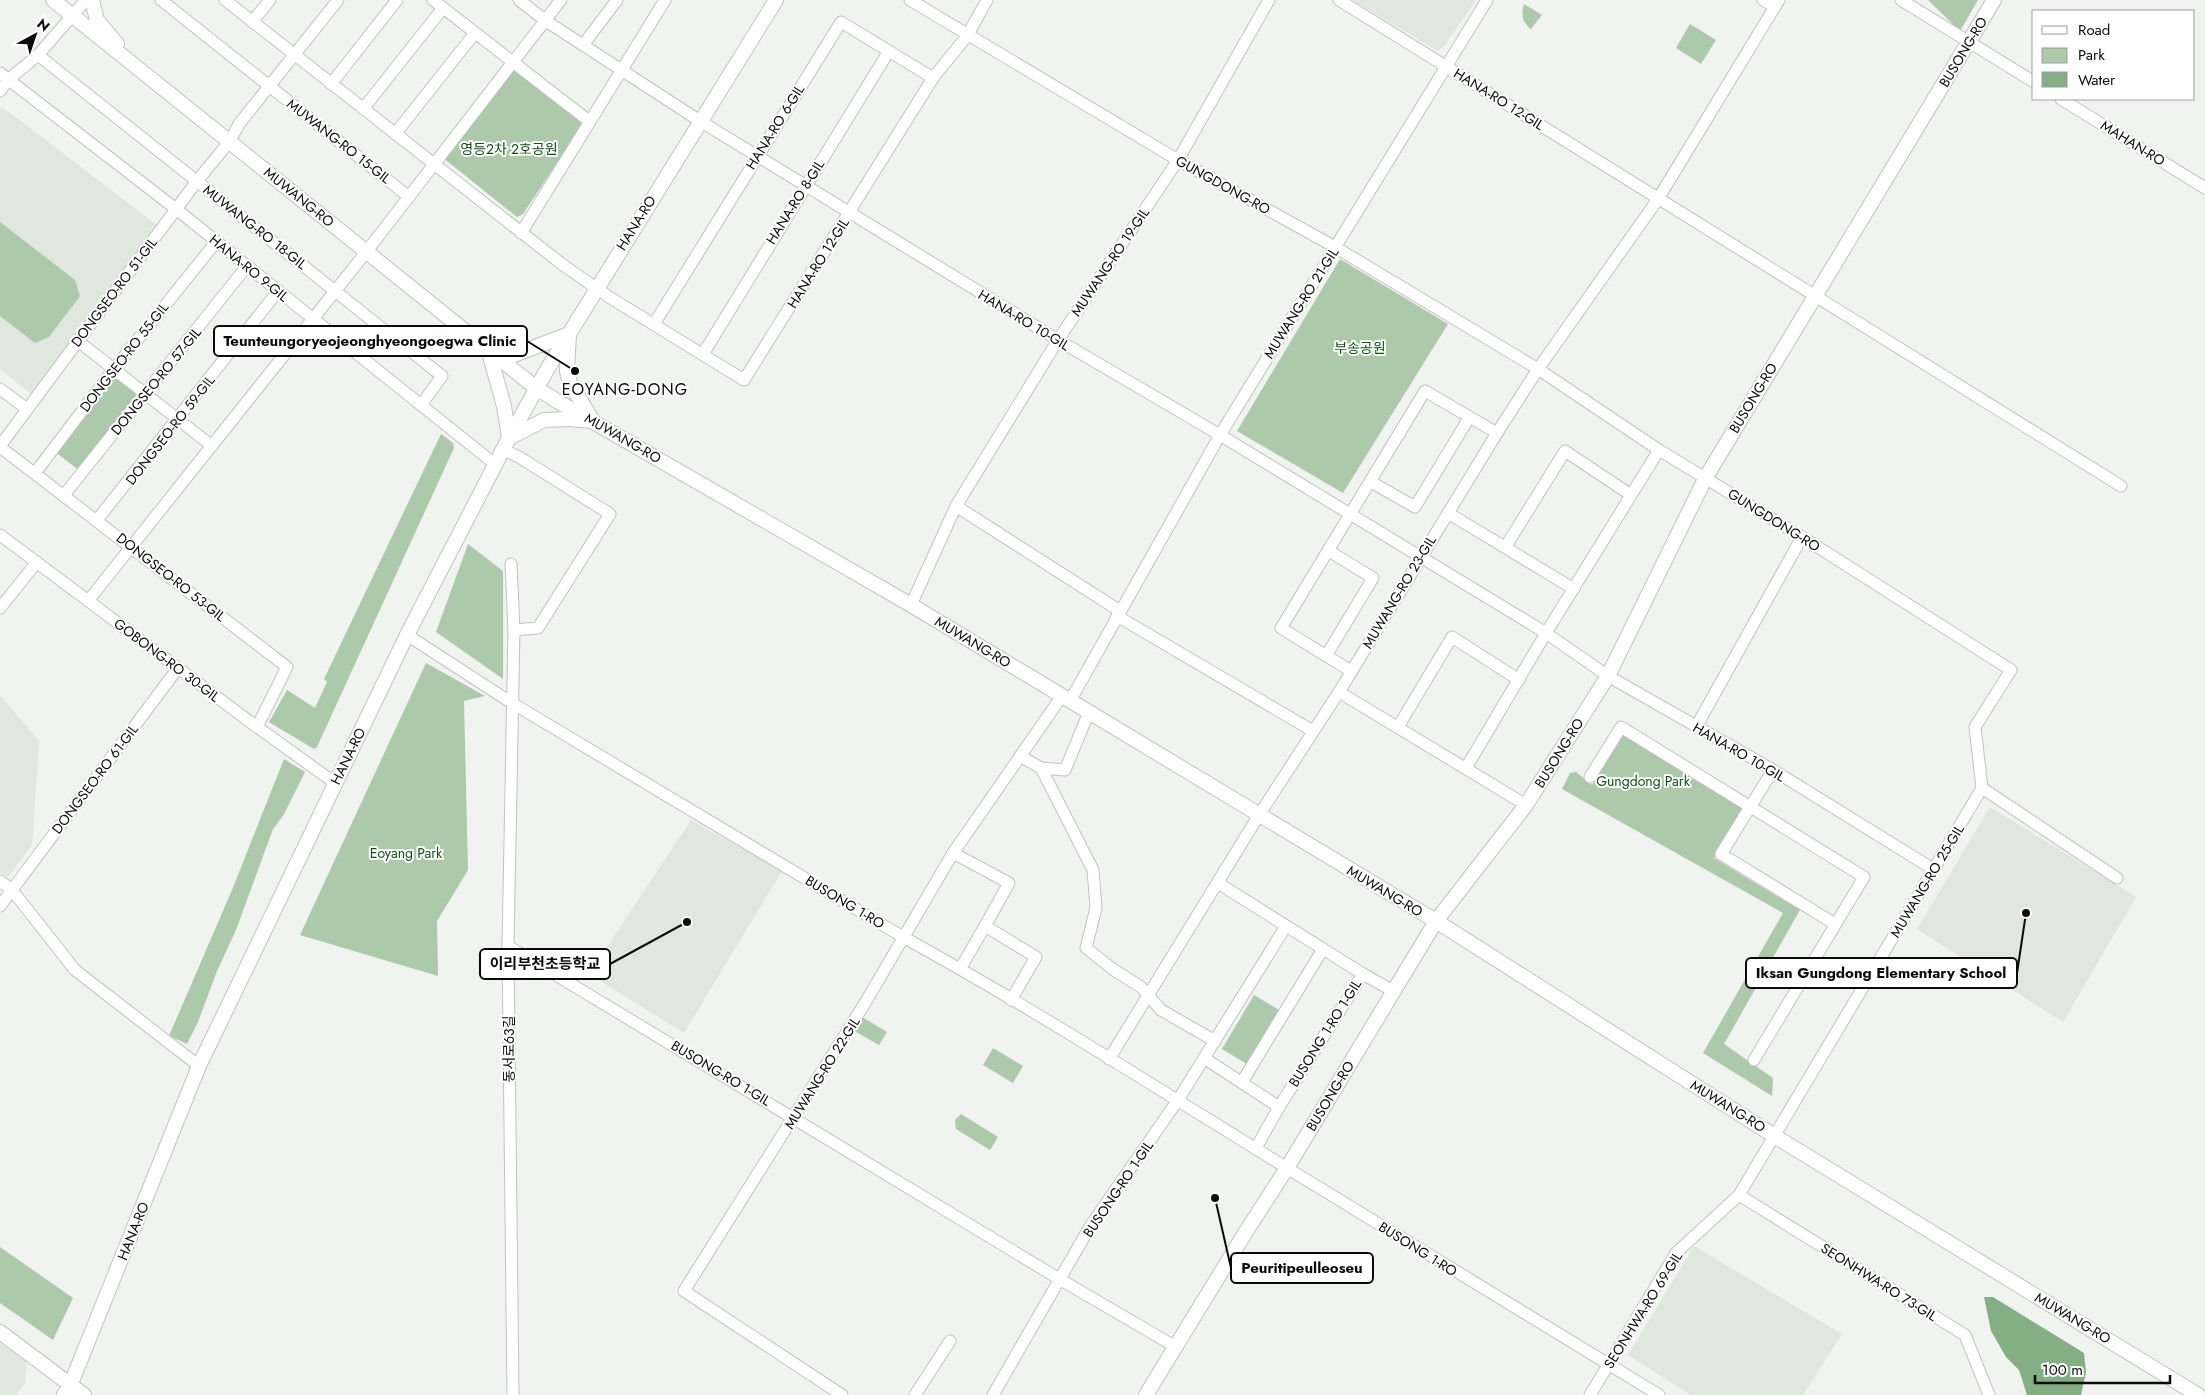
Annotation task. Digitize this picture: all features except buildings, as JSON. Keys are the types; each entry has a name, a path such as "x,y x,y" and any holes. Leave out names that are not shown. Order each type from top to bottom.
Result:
{"street":[{"name":"MUWANG-RO","path":"53,0 230,140 536,388 911,605 1436,921 1776,1137 2198,1395"},
{"path":"0,91 4,77 38,56 74,17 86,0"},
{"path":"92,0 97,20 133,64"},
{"name":"MUWANG-RO 15-GIL","path":"161,0 409,197"},
{"name":"HANA-RO 12-GIL","path":"225,0 521,233 596,288 744,380 933,78 967,36 987,0"},
{"path":"252,22 270,0"},
{"path":"230,140 239,124 338,0"},
{"path":"331,84 397,0"},
{"path":"433,0 589,121"},
{"name":"HANA-RO 10-GIL","path":"519,0 622,71 805,186 1058,340 1351,514 1546,633 1608,676 1773,770 1933,870"},
{"path":"88,601 336,291 562,0"},
{"path":"583,45 617,0"},
{"path":"521,233 665,0"},
{"name":"HANA-RO","path":"67,1391 199,1066 407,635 536,388 596,288 776,0"},
{"name":"GUNGDONG-RO","path":"910,0 967,36 1178,160 1335,247 1538,368 1659,450 1802,537 2011,670 1975,727 1982,788"},
{"name":"MUWANG-RO 19-GIL","path":"911,605 956,506 1058,340 1178,160 1269,0"},
{"name":"HANA-RO 12-GIL","path":"1339,0 2121,486"},
{"name":"MUWANG-RO 21-GIL","path":"1066,698 1119,613 1220,435 1487,0"},
{"path":"1538,368 1658,199 1777,4 1763,0"},
{"path":"1901,0 2032,81"},
{"name":"BUSONG-RO","path":"1146,1395 1246,1230 1287,1168 1436,921 1526,804 1608,676 1706,478 1994,0"},
{"path":"364,109 443,8"},
{"name":"HANA-RO 6-GIL","path":"654,324 841,22 933,78"},
{"path":"395,134 475,32"},
{"name":"HANA-RO 8-GIL","path":"702,354 889,51"},
{"name":"MUWANG-RO 18-GIL","path":"38,56 442,376 421,405"},
{"name":"HANA-RO 9-GIL","path":"4,77 176,210 496,465"},
{"name":"MAHAN-RO","path":"2063,100 2205,188"},
{"name":"DONGSEO-RO 51-GIL","path":"0,446 197,181 230,140"},
{"name":"DONGSEO-RO 55-GIL","path":"35,473 114,369 216,242"},
{"name":"DONGSEO-RO 57-GIL","path":"64,495 247,266"},
{"name":"DONGSEO-RO 59-GIL","path":"98,520 278,291"},
{"path":"514,630 538,628 610,514 519,457 507,444 504,406 488,349 514,355 569,334 567,371 570,383 593,421"},
{"path":"78,341 212,446"},
{"name":"MUWANG-RO 23-GIL","path":"1259,816 1339,692 1538,368"},
{"path":"0,389 27,409"},
{"path":"1351,671 1281,628 1425,391 1497,433"},
{"path":"507,444 544,420 569,418 593,421"},
{"path":"1371,482 1415,507 1470,418"},
{"name":"DONGSEO-RO 53-GIL","path":"0,446 287,667 257,727"},
{"path":"1466,768 1546,633 1659,450"},
{"path":"1506,546 1565,451 1631,495"},
{"path":"956,506 1119,613 1313,731"},
{"path":"1448,513 1574,588"},
{"name":"GOBONG-RO 30-GIL","path":"0,534 257,727 335,783"},
{"path":"1696,727 1802,537"},
{"path":"1326,656 1373,578 1329,551"},
{"path":"0,608 37,562"},
{"path":"512,564 514,630 512,703"},
{"name":"BUSONG 1-RO","path":"407,635 512,703 1178,1100 1472,1283 1659,1395"},
{"path":"1398,727 1452,637 1519,680"},
{"name":"DONGSEO-RO 61-GIL","path":"0,906 178,668"},
{"path":"1339,692 1526,804"},
{"name":"MUWANG-RO 22-GIL","path":"842,1395 684,1291 865,1003 953,853 1020,756 1066,698"},
{"name":"동서로63길","path":"512,703 508,946 513,1395"},
{"path":"1020,756 1041,768 1065,770 1089,712"},
{"path":"1590,777 1621,727 1864,877 1754,1060"},
{"path":"1041,768 1093,870 1096,908 1086,948 1114,970 1141,987 1162,1010 1215,1040"},
{"path":"1773,770 1721,854 1836,924"},
{"path":"1982,788 2117,878"},
{"name":"MUWANG-RO 25-GIL","path":"1776,1137 1982,788"},
{"path":"1109,1059 1259,816"},
{"path":"953,853 1009,883 960,969"},
{"path":"0,881 12,890 75,970 199,1066"},
{"name":"BUSONG 1-RO 1-GIL","path":"1218,883 1363,974 1279,1107 1256,1148"},
{"path":"986,926 1036,957 1011,1000"},
{"path":"1178,1100 1286,926"},
{"name":"BUSONG-RO 1-GIL","path":"508,946 1061,1280 1176,1347"},
{"path":"1242,1082 1323,949"},
{"path":"1363,974 1393,991"},
{"path":"1204,1058 1279,1107"},
{"name":"BUSONG-RO 1-GIL","path":"993,1395 1091,1225 1178,1100"},
{"name":"SEONHWA-RO 69-GIL","path":"1590,1395 1676,1253 1740,1195 1776,1137"},
{"name":"SEONHWA-RO 73-GIL","path":"1740,1195 1965,1335 1989,1395"},
{"path":"0,1332 67,1391 84,1395"},
{"path":"915,1395 950,1341"}],"shaded area":[{"path":"1352,0 1476,0 1445,45 1438,51"},
{"path":"2,107 161,228 34,396 0,369 0,110"},
{"path":"0,695 39,741 32,845 8,877 0,872"},
{"path":"1990,807 2136,897 2063,1022 1917,929"},
{"path":"691,820 782,871 684,1033 589,974"},
{"path":"1694,1246 1842,1334 1803,1395 1691,1395 1628,1355"},
{"path":"0,1343 27,1362 25,1383 16,1395 0,1395"}],"green space":[{"path":"1928,0 1978,0 1960,31"},
{"path":"1524,4 1542,15 1531,29 1523,18"},
{"path":"1690,24 1716,40 1701,64 1676,48"},
{"name":"영등2차 2호공원","path":"514,66 580,117 582,125 523,214 517,217 442,157"},
{"path":"0,222 75,280 80,296 49,337 35,343 0,316"},
{"name":"부송공원","path":"1340,259 1448,324 1343,493 1237,431"},
{"path":"114,376 139,397 80,471 54,451"},
{"path":"441,434 453,443 454,448 317,747 314,749 269,722 287,690 315,708 327,682 324,679"},
{"path":"468,544 503,571 503,679 436,632"},
{"name":"Eoyang Park","path":"426,663 485,696 464,701 468,870 437,921 438,976 300,935"},
{"name":"Gungdong Park","path":"1624,734 1744,807 1714,858 1800,910 1724,1044 1773,1078 1772,1096 1703,1053 1783,913 1562,789 1570,773 1576,772 1592,785"},
{"path":"284,759 305,772 283,816 273,829 236,930 187,1044 169,1036 232,890"},
{"path":"1254,995 1279,1010 1247,1064 1222,1049"},
{"path":"857,1014 887,1032 879,1045 849,1028"},
{"path":"993,1048 1023,1066 1013,1083 983,1065"},
{"path":"961,1114 998,1137 990,1150 956,1129 955,1120"},
{"path":"0,1247 73,1298 53,1340 0,1303"}],"water":[{"path":"1984,1297 1993,1297 2084,1353 2086,1372 2081,1395 2027,1395 2019,1370 2006,1357 1991,1331"}],"place":[{"name":"Teunteungoryeojeonghyeongoegwa Clinic","path":"575,371"},
{"name":"Iksan Gungdong Elementary School","path":"2026,913"},
{"name":"이리부천초등학교","path":"687,922"},
{"name":"Peuritipeulleoseu","path":"1215,1198"}],"district":[{"name":"EOYANG-DONG","path":"625,389"}]}
